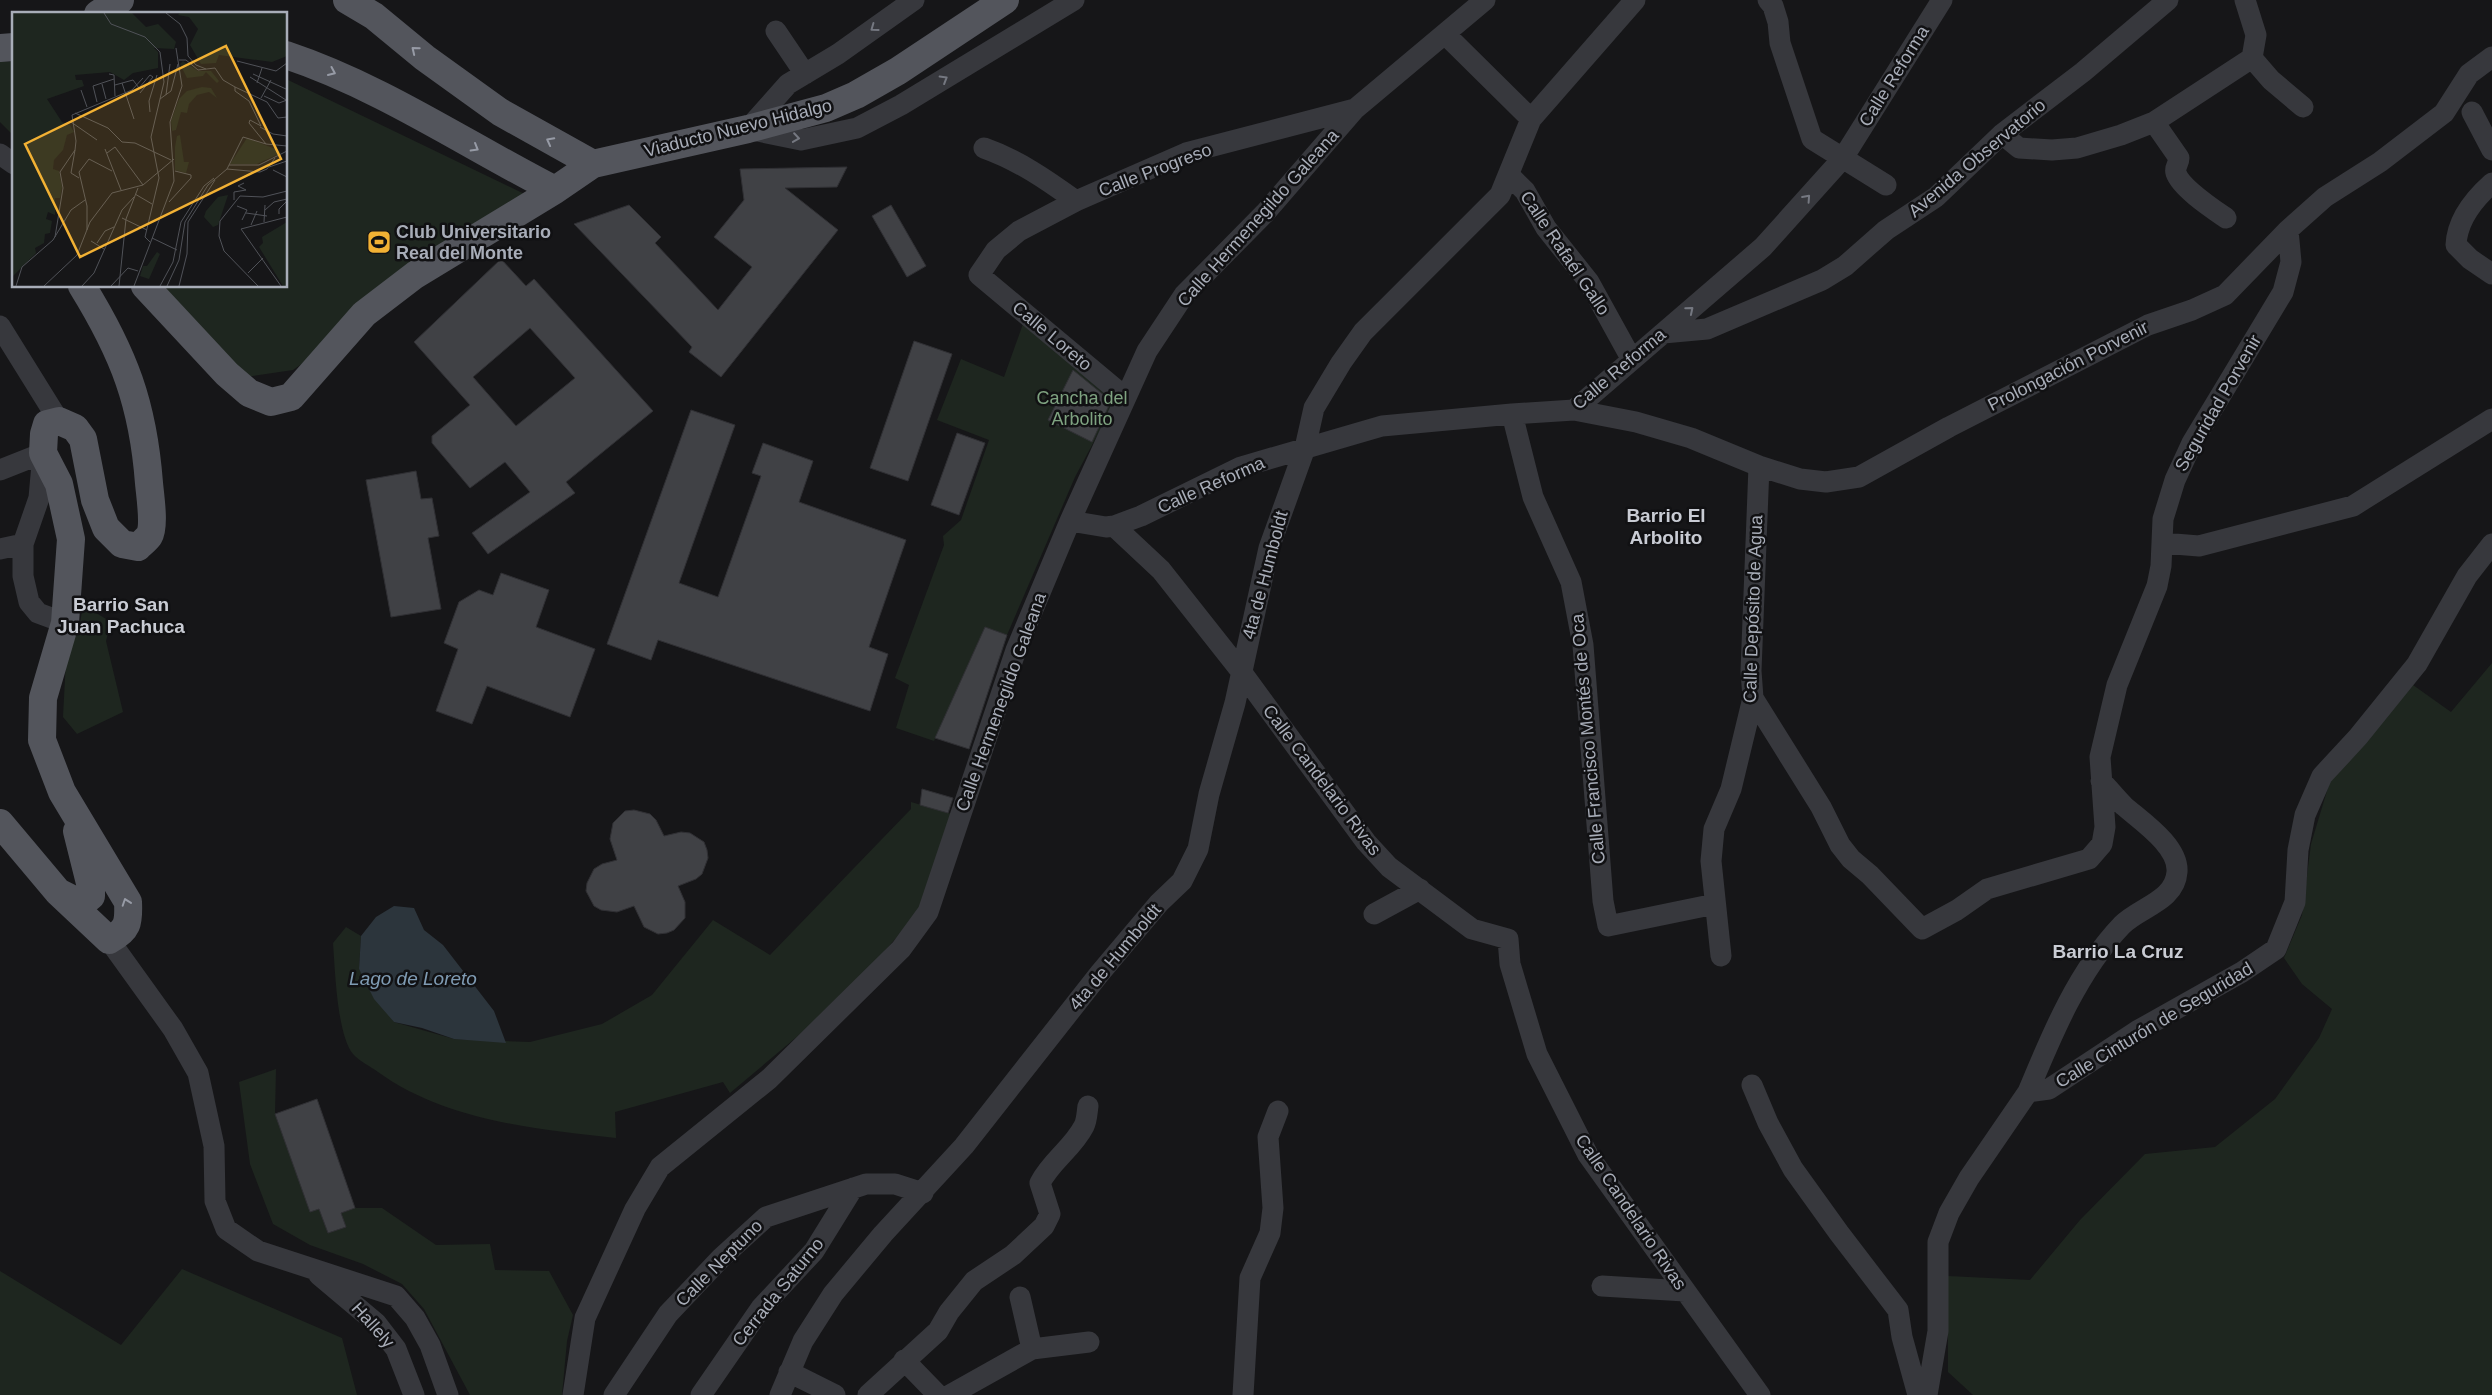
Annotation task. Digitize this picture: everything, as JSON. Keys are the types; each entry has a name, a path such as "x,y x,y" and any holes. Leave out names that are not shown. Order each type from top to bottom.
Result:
{"main road":[{"path":"101,12 120,0"},
{"path":"147,288 227,374 249,393 271,402 291,397 364,314 415,275 555,190 593,164 500,112 425,58 374,16 347,0"},
{"name":"Viaducto Nuevo Hidalgo","path":"593,164 748,129 826,108 856,95 898,71 1005,0"},
{"path":"288,56 322,67 376,91 497,161 555,190"},
{"path":"0,823 58,892 109,940 122,933 129,919 128,902 62,792 42,740 43,698 65,623 71,538 59,484 43,453 44,434 47,424 59,421 75,428 83,439 95,500 106,528 122,544 138,547 150,535 152,516 146,441 132,383 105,324 83,288"},
{"path":"58,892 76,901 85,901 91,896 91,887 78,838 76,815"}],"street":[{"path":"914,0 838,54 788,84 748,129 801,140 856,128 901,105 1074,0"},
{"name":"Calle Hermenegildo Galeana","path":"573,1395 585,1318 635,1209 660,1167 769,1080 901,949 928,912 1016,650 1070,521 1147,350 1184,295 1265,213 1355,109 1485,0"},
{"name":"4ta de Humboldt","path":"780,1395 803,1341 833,1294 883,1234 923,1193 964,1146 1100,973 1159,903 1182,881 1198,849 1209,794 1235,703 1240,670 1269,548 1306,448 1314,408 1341,363 1363,332 1500,195 1531,119 1635,0"},
{"path":"1768,0 1776,14 1780,43 1812,139 1886,185"},
{"name":"Calle Reforma","path":"1070,521 1106,527 1114,526 1141,516 1241,467 1382,426 1574,410 1764,247 1843,158 1942,0"},
{"name":"Avenida Observatorio","path":"1663,333 1707,328 1822,280 1845,266 1886,230 1936,197 2002,134 2083,72 2168,0"},
{"path":"2002,134 2019,148 2077,148 2154,122 2252,58 2256,35 2245,0"},
{"path":"776,31 805,74"},
{"path":"1445,34 1531,119"},
{"name":"Prolongación Porvenir","path":"1574,410 1636,422 1691,438 1758,466 1800,479 1826,482 1859,477 1949,427 2148,325 2192,310 2224,295 2288,230 2325,197 2380,162 2444,113 2469,74 2492,57"},
{"path":"2252,58 2271,80 2303,107"},
{"name":"Calle Progreso","path":"979,275 996,250 1019,231 1076,201 1186,153 1355,109"},
{"path":"2472,112 2492,150"},
{"path":"2154,122 2179,158 2175,167 2176,175 2203,204 2226,218"},
{"path":"984,148 1003,155 1038,174 1076,201"},
{"path":"0,154 12,163"},
{"name":"Calle Rafaél Gallo","path":"1509,175 1525,191 1546,228 1589,282 1632,360"},
{"path":"2492,183 2464,216 2456,234 2456,244 2470,259 2492,274"},
{"name":"Seguridad Porvenir","path":"1753,698 1821,807 1840,844 1851,859 1870,875 1922,929 1956,910 1987,889 2089,859 2102,844 2105,827 2100,757 2117,685 2158,586 2163,519 2175,480 2192,443 2283,292 2291,262 2288,230"},
{"name":"Calle Loreto","path":"979,275 1125,397"},
{"path":"0,326 59,421"},
{"name":"Calle Francisco Montés de Oca","path":"1512,414 1533,497 1571,582 1582,644 1603,900 1608,926 1715,904"},
{"path":"2162,543 2199,546 2353,506 2492,419"},
{"path":"0,470 43,453 39,498 24,544 23,576 29,602 38,613 65,623"},
{"name":"Calle Depósito de Agua","path":"1721,956 1711,861 1714,829 1731,789 1753,698 1751,671 1758,466"},
{"name":"Calle Candelario Rivas","path":"1114,526 1161,570 1240,670 1366,842 1388,867 1472,929 1508,939 1510,964 1537,1054 1588,1155 1606,1177 1760,1395"},
{"path":"0,549 24,544"},
{"name":"Calle Cinturón de Seguridad","path":"2028,1092 2049,1089 2137,1031 2242,972 2276,949 2295,902 2298,850 2305,815 2322,776 2358,737 2417,664 2468,576 2492,544"},
{"path":"1927,1395 1938,1331 1938,1242 1949,1213 1969,1178 2028,1092 2088,970 2123,924 2168,894 2174,884 2177,871 2174,856 2158,835 2123,805 2101,781"},
{"path":"1374,914 1420,889"},
{"path":"109,940 173,1030 198,1073 214,1146 215,1201 226,1229 258,1251 312,1270 343,1277 396,1296 415,1318 430,1345 448,1395"},
{"path":"1752,1085 1768,1123 1793,1169 1838,1233 1898,1310 1902,1336 1918,1395"},
{"path":"868,1395 904,1360 938,1331 949,1312 974,1281 1013,1255 1044,1226 1050,1214 1040,1183 1047,1169 1068,1148 1084,1125 1088,1106"},
{"path":"1243,1395 1250,1278 1270,1233 1273,1208 1268,1137 1278,1112"},
{"name":"Calle Neptuno","path":"614,1395 668,1314 722,1258 766,1217 866,1184 896,1184 923,1193"},
{"name":"Cerrada Saturno","path":"701,1395 760,1308 814,1252 853,1188"},
{"name":"Hallely","path":"312,1270 376,1323 396,1349 414,1395"},
{"path":"1602,1286 1685,1291"},
{"path":"1020,1297 1032,1349"},
{"path":"950,1395 1032,1349 1089,1342"},
{"path":"904,1360 938,1395"},
{"path":"789,1372 835,1395"}],"green space":[{"path":"0,61 12,62 12,134 0,122"},
{"name":"Club Universitario Real del Monte","path":"288,80 535,199 293,370 245,377 160,288 288,288"},
{"name":"Cancha del Arbolito","path":"1024,321 1116,400 1075,477 1007,635 985,627 934,741 896,728 909,685 895,678 944,545 943,536 961,520 989,440 937,420 961,359 1004,377"},
{"path":"83,605 111,622 106,641 123,712 77,734 63,717 66,660 80,623"},
{"path":"2492,663 2492,1395 1973,1395 1948,1372 1948,1276 2030,1280 2080,1220 2145,1154 2215,1147 2275,1099 2319,1038 2332,1009 2302,984 2284,958 2302,915 2311,844 2330,781 2413,685 2451,712"},
{"path":"911,802 952,814 919,911 873,965 805,1030 730,1093 723,1082 615,1112 616,1138 554,1131 492,1120 432,1102 404,1089 361,1061 353,1054 348,1045 340,1017 333,943 346,927 361,936 359,969 394,1022 454,1039 530,1042 602,1024 652,995 713,920 770,955 911,809"},
{"path":"276,1069 275,1114 310,1211 319,1209 328,1233 346,1227 341,1213 355,1208 382,1208 436,1245 490,1244 495,1270 549,1271 573,1315 567,1341 562,1395 470,1395 424,1309 402,1284 363,1264 310,1245 273,1224 250,1164 239,1082"},
{"path":"182,1269 342,1338 357,1395 0,1395 0,1271 121,1345"}],"water":[{"name":"Lago de Loreto","path":"394,906 414,908 424,930 443,945 494,1011 506,1043 454,1039 422,1028 394,1022 374,999 359,969 361,936 376,917"}],"building":[{"path":"847,167 837,187 785,188 838,230 721,377 689,352 692,347 574,224 629,205 661,237 655,243 718,310 752,267 714,237 744,200 740,169"},
{"path":"891,205 926,266 907,277 872,216"},
{"path":"501,259 526,286 534,279 653,411 566,482 575,493 488,554 472,533 530,492 505,462 470,488 432,443 432,436 470,405 414,342","holes":["530,328 575,378 516,426 473,377"]},
{"path":"914,341 952,354 908,481 870,468"},
{"path":"1073,370 1111,401 1092,442 1048,420"},
{"path":"691,410 735,425 679,583 718,597 761,476 752,473 763,443 813,461 799,502 906,540 869,647 888,654 870,711 658,640 651,660 607,644"},
{"path":"957,433 985,443 959,515 931,505"},
{"path":"416,471 421,499 432,498 439,536 428,538 441,609 391,617 366,480"},
{"path":"501,573 549,590 536,627 595,649 570,717 487,686 472,724 436,711 458,649 444,643 459,602 479,590 493,595"},
{"path":"985,627 1007,635 969,749 935,738"},
{"path":"922,789 953,798 948,813 920,805"},
{"path":"634,810 650,814 656,820 664,836 681,832 690,833 704,842 707,850 708,858 702,874 696,879 678,886 685,902 685,918 674,930 667,933 658,934 644,927 634,906 617,912 601,910 594,906 586,891 587,883 594,869 602,864 617,860 610,839 613,823 625,811"},
{"path":"317,1099 355,1208 341,1213 346,1227 328,1233 319,1209 310,1212 275,1114"}],"place":[{"name":"Club Universitario Real del Monte","path":"379,242"}],"district":[{"name":"Barrio El Arbolito","path":"1666,526"},
{"name":"Barrio San Juan Pachuca","path":"121,615"},
{"name":"Barrio La Cruz","path":"2118,951"}]}
